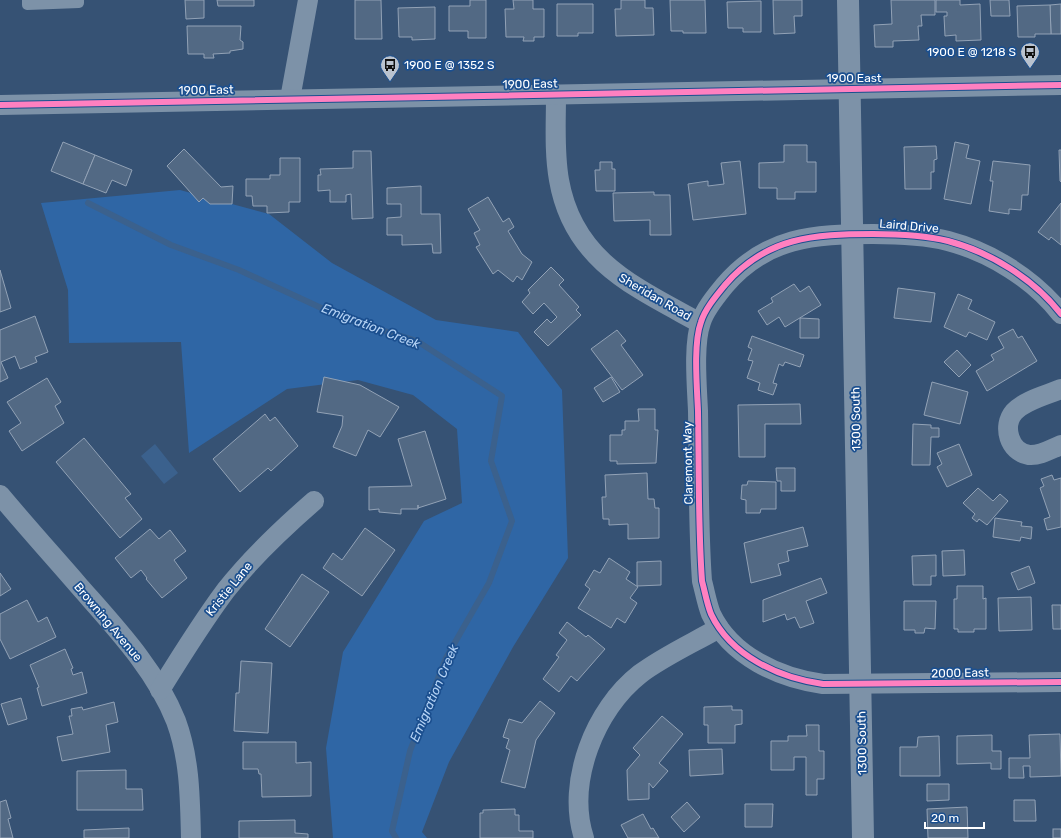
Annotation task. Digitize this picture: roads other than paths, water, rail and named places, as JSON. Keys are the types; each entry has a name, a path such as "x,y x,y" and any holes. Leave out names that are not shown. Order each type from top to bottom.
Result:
{"street":[{"path":"290,99 308,0"},
{"name":"1300 South","path":"848,0 863,838"},
{"name":"1900 East","path":"0,105 1061,86"},
{"name":"Sheridan Road","path":"556,95 559,180 564,201 573,222 585,242 599,259 615,274 634,287 700,323"},
{"name":"Laird Drive","path":"852,234 906,235 947,241 966,247 986,256 1028,281 1051,301 1061,314"},
{"name":"Claremont Way","path":"852,234 813,236 778,245 745,264 731,278 708,307 700,323 697,368 701,564 706,598 719,628 738,648 758,663 791,678 823,684 860,685"},
{"path":"1061,389 1022,406 1010,417 1008,425 1010,441 1022,452 1037,455 1061,445"},
{"name":"Browning Avenue","path":"0,495 136,652 160,690 176,721 185,753 190,787 191,838"},
{"name":"Kristie Lane","path":"160,690 198,628 227,589 262,549 314,501"},
{"path":"584,838 579,810 582,768 596,730 606,711 620,694 640,675 664,658 719,628"},
{"name":"2000 East","path":"860,685 1061,682"}],"lane":[{"path":"27,0 27,5 79,3 79,0"}],"waterway":[{"name":"Emigration Creek","path":"88,203 171,245 239,270 343,318 417,341 502,396 491,461 512,521 489,583 446,658 410,751 392,831 396,838"}],"place":[{"name":"1900 E @ 1218 S","path":"1030,69"},
{"name":"1900 E @ 1352 S","path":"390,82"}]}
